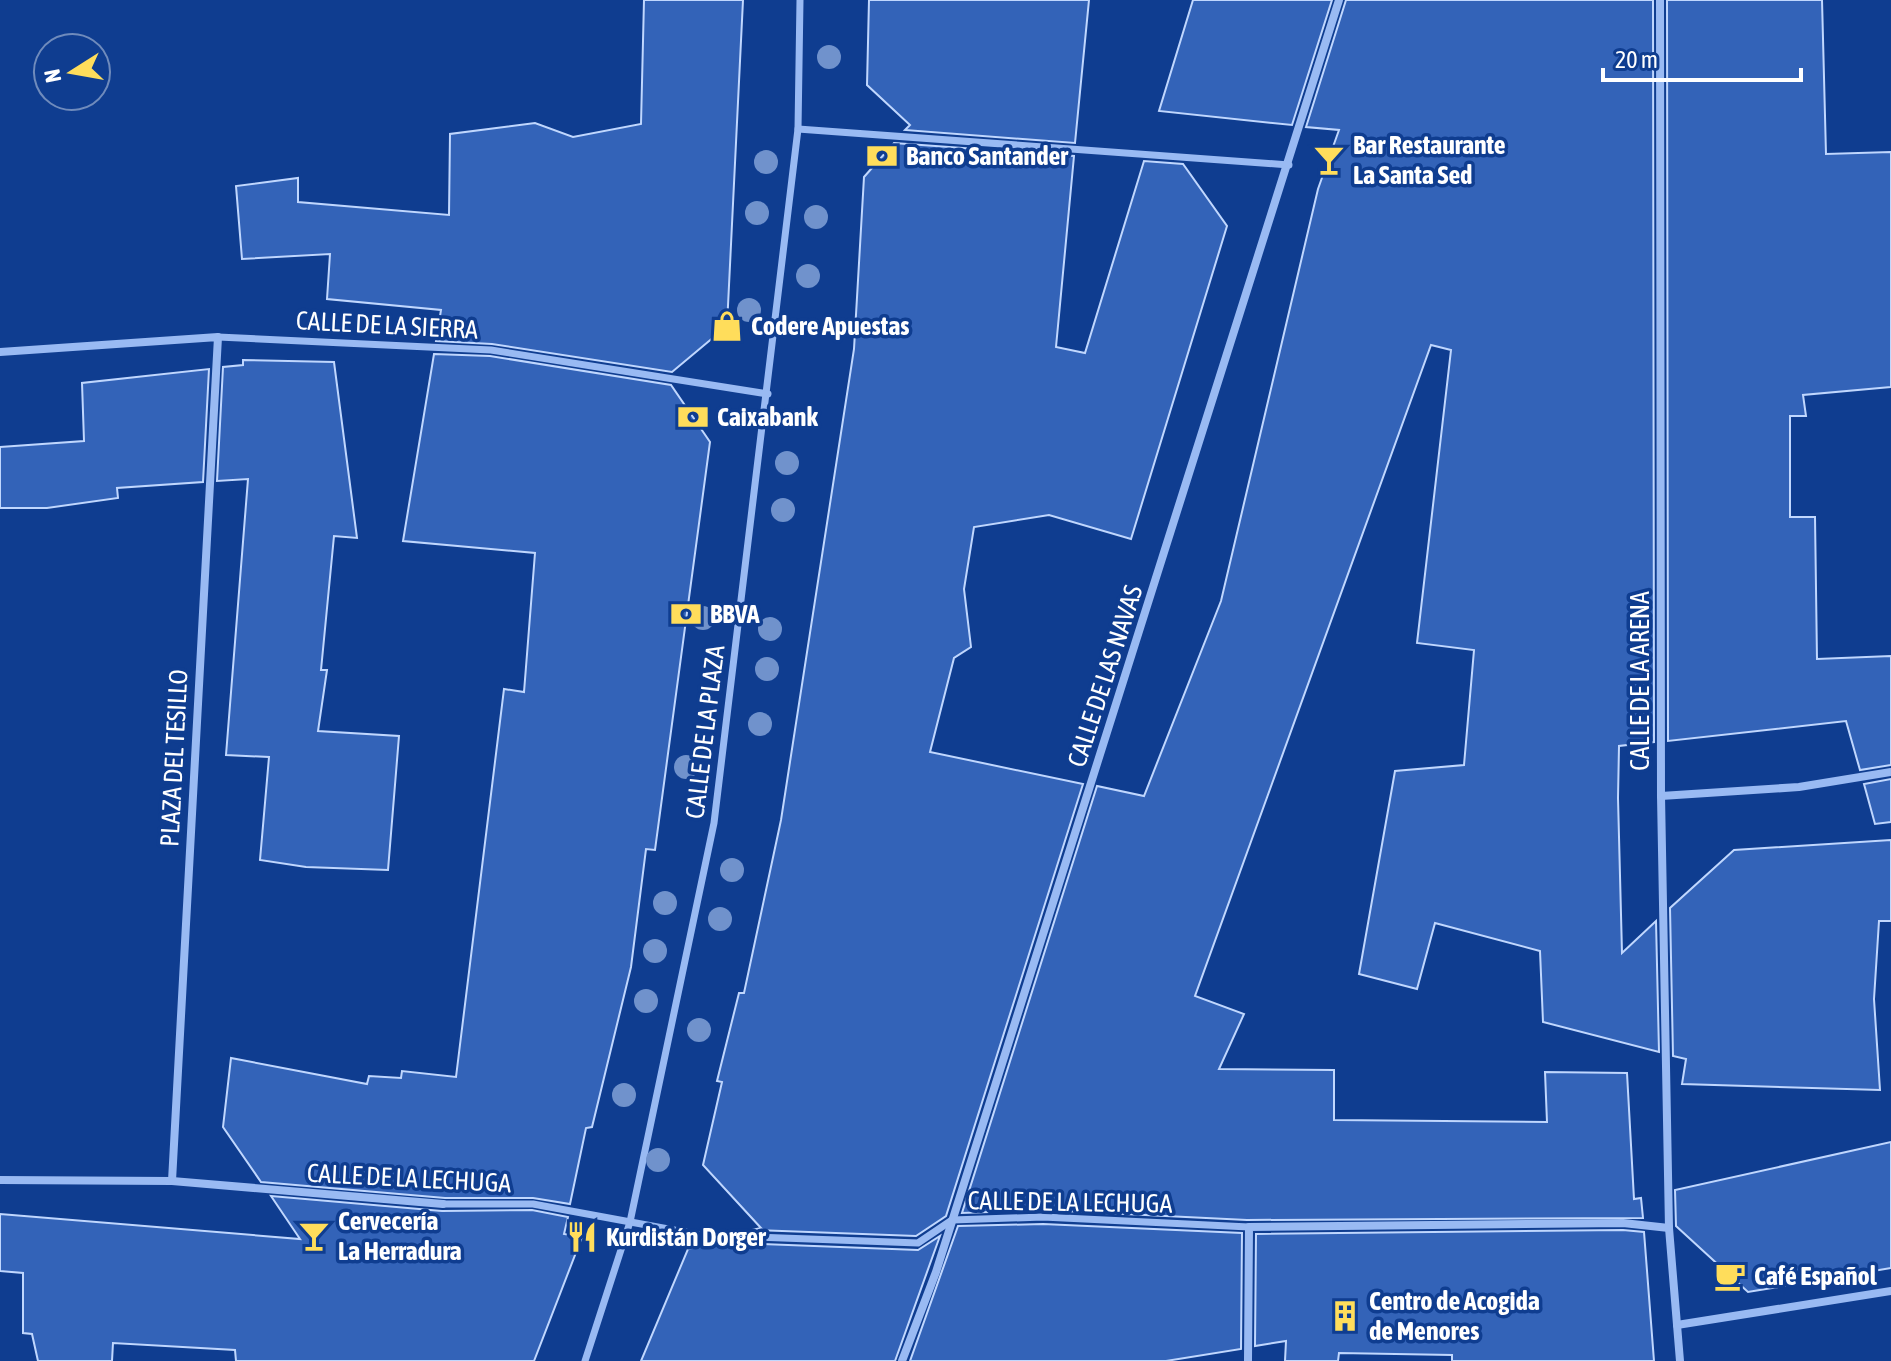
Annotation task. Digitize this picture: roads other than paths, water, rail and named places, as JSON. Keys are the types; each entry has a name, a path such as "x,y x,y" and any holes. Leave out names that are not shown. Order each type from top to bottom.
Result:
{"street":[{"name":"CALLE DE LA PLAZA","path":"585,1361 630,1222 714,823 798,129 800,0"},
{"name":"CALLE DE LAS NAVAS","path":"902,1361 952,1220 1339,0"},
{"name":"CALLE DE LA ARENA","path":"1660,0 1661,796 1669,1228 1680,1361"},
{"path":"798,129 1289,165"},
{"name":"CALLE DE LA SIERRA","path":"0,352 218,337 491,350 768,394"},
{"name":"PLAZA DEL TESILLO","path":"172,1181 218,337"},
{"path":"1661,796 1799,787 1891,772"},
{"name":"CALLE DE LA LECHUGA","path":"0,1180 172,1181 443,1204 533,1204 701,1235 918,1243 952,1220 1043,1217 1249,1227 1623,1223 1669,1228"},
{"path":"1248,1361 1249,1227"},
{"path":"1677,1325 1891,1291"}],"place":[{"name":"Banco Santander","path":"882,156"},
{"name":"Bar Restaurante La Santa Sed","path":"1329,160"},
{"name":"Codere Apuestas","path":"727,326"},
{"name":"Caixabank","path":"693,417"},
{"name":"BBVA","path":"686,614"},
{"name":"Cervecería La Herradura","path":"314,1236"},
{"name":"Kurdistán Dorger","path":"582,1237"},
{"name":"Café Español","path":"1730,1276"},
{"name":"Centro de Acogida de Menores","path":"1345,1316"}]}
